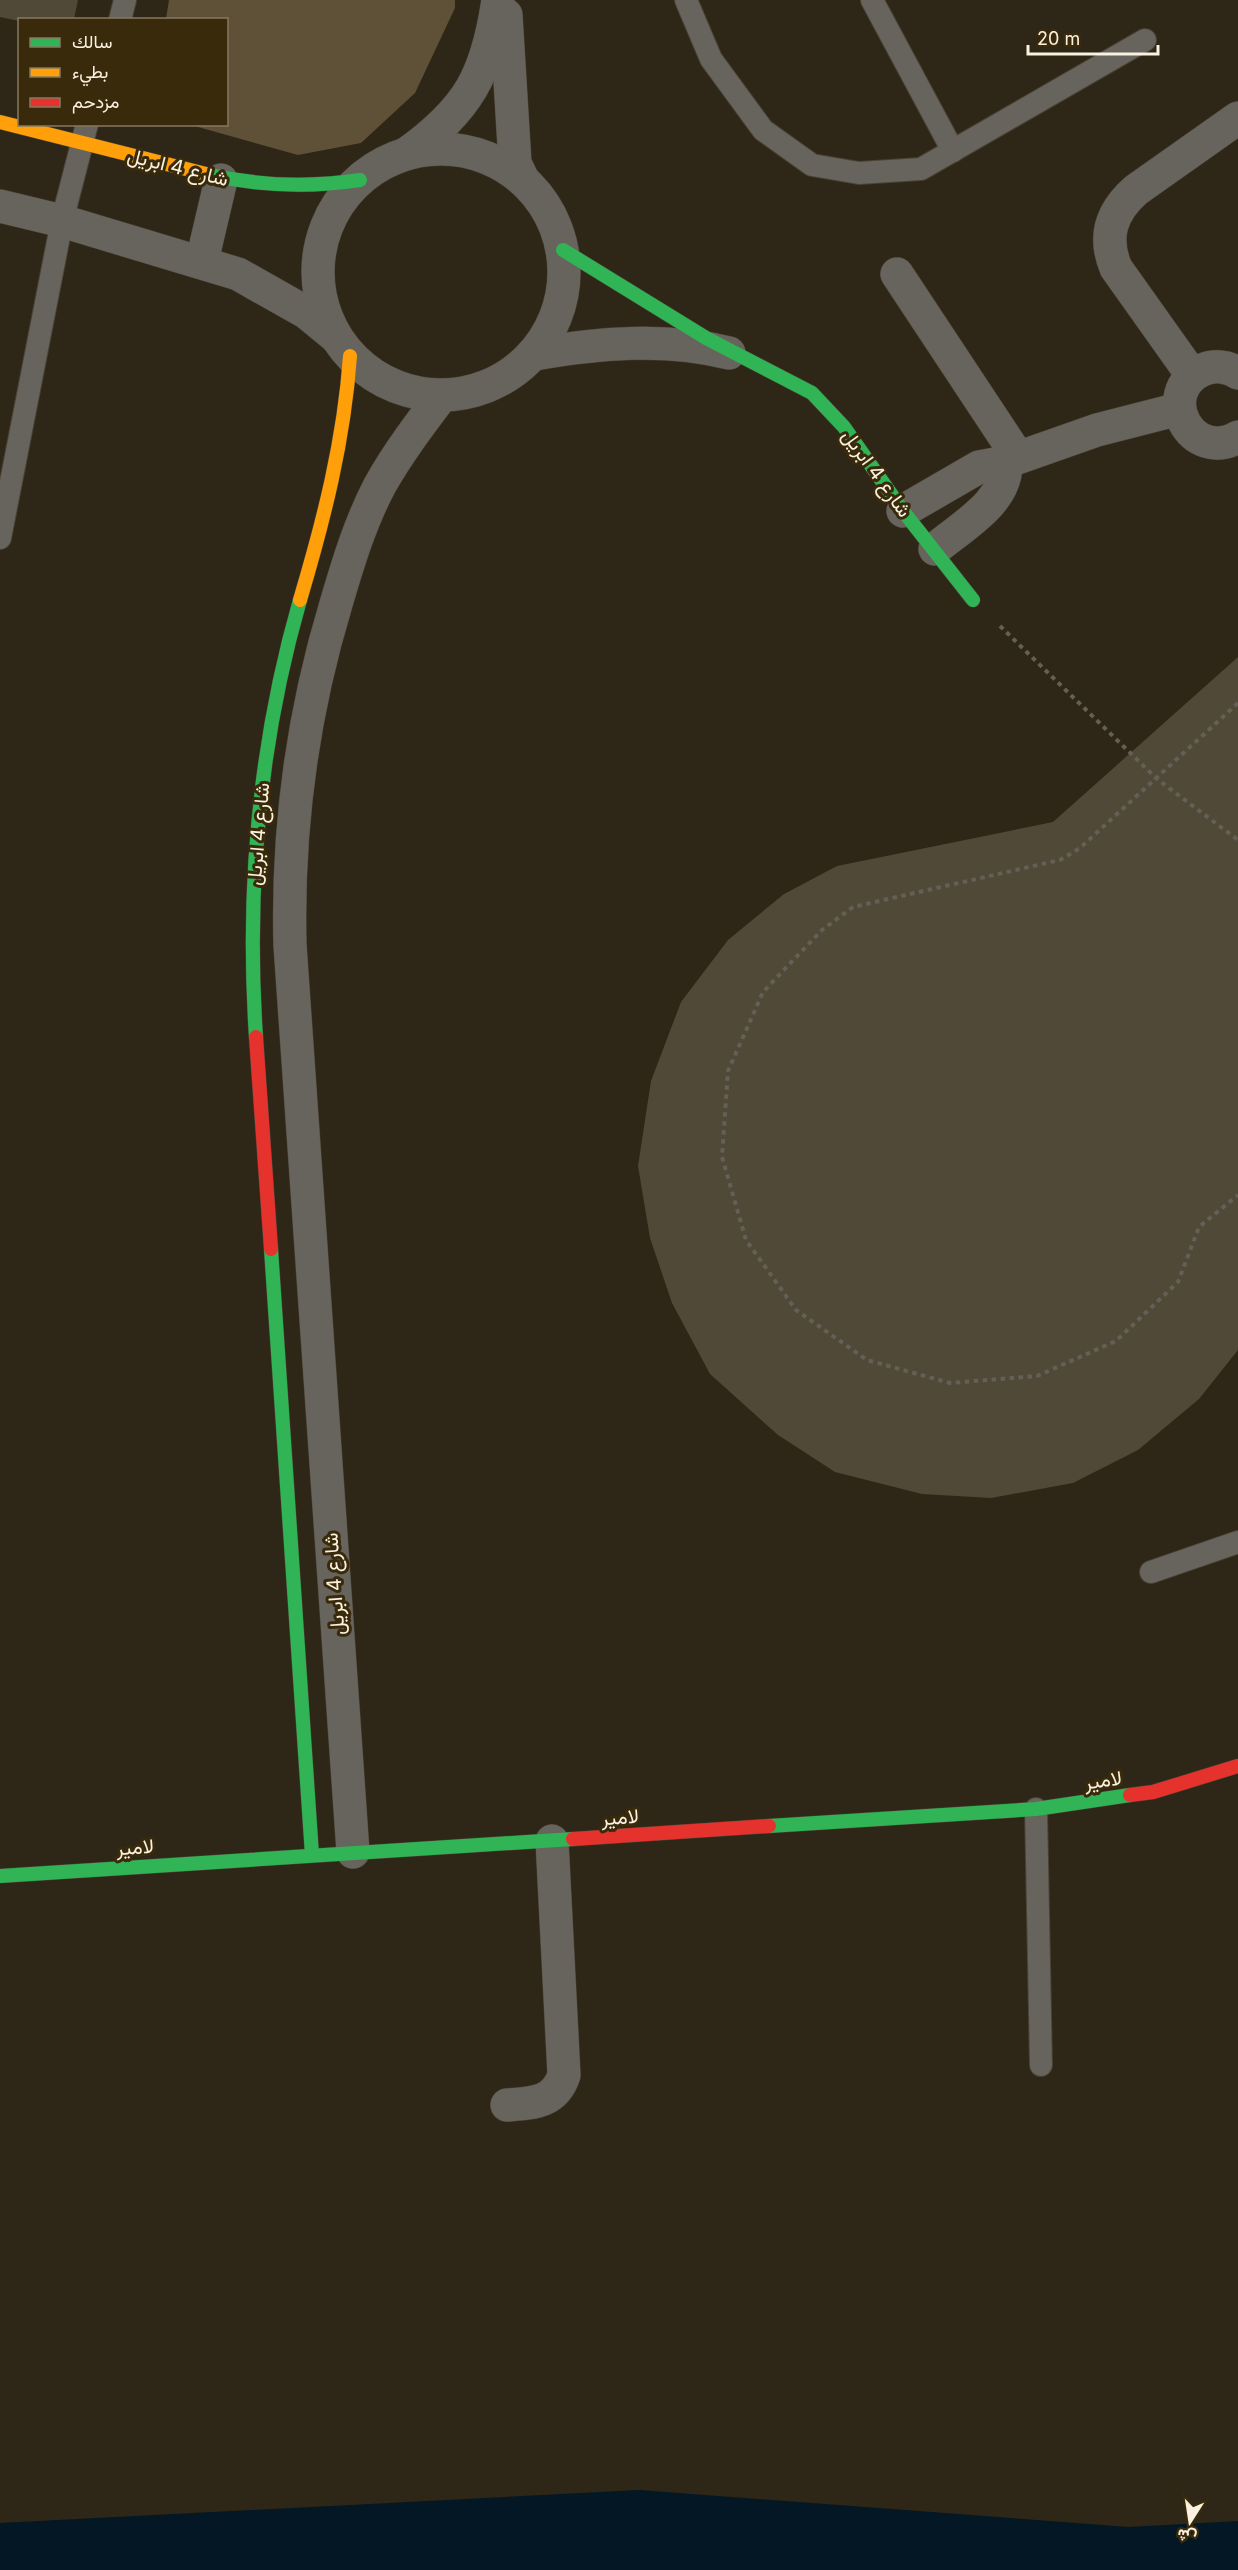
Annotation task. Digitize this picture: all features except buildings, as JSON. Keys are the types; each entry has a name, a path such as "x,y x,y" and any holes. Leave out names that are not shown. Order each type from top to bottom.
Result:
{"street":[{"path":"406,154 453,116 471,92 484,66 493,38 498,0"},
{"path":"504,0 515,163 523,180"},
{"path":"1192,375 1116,268 1111,255 1110,229 1124,201 1136,190 1238,118"},
{"name":"شارع 4 ابريل","path":"0,122 18,125"},
{"name":"شارع 4 ابريل","path":"28,126 84,134 221,180 290,188 325,186 360,180"},
{"path":"0,206 62,221 202,261 238,274 274,292 307,313 371,373 392,385 417,393 442,395 468,393 493,385 516,371 535,354 555,323 564,287 563,250 555,223 541,200 523,180 497,162 468,152 437,150 406,154 382,164 360,180 343,198 330,220 321,244 318,269 320,293 344,347"},
{"path":"202,261 221,180"},
{"name":"شارع 4 ابريل","path":"563,250 666,315 812,393 844,427 903,511 973,600"},
{"path":"897,274 1012,460"},
{"name":"شارع 4 ابريل","path":"535,354 577,346 653,342 691,344 728,352 762,366"},
{"name":"شارع 4 ابريل","path":"312,1855 251,953 257,823 280,675 342,440 344,347"},
{"path":"1238,373 1221,366 1206,368 1192,375 1184,385 1179,409 1183,422 1191,434 1203,441 1217,444 1238,437"},
{"name":"شارع 4 ابريل","path":"353,1852 290,945 288,880 297,771 314,682 351,551 365,518 399,454 442,395"},
{"path":"903,511 971,470 1012,460 1097,430 1179,409"},
{"path":"935,549 1000,491 1012,460"},
{"path":"280,675 314,682"},
{"path":"276,1321 315,1316"},
{"name":"لامير","path":"0,1876 1036,1809 1153,1792 1238,1766"},
{"path":"507,2105 545,2100 554,2094 564,2075 552,1840"}],"lane":[{"path":"120,18 125,0"},
{"path":"686,0 711,59 763,130 812,165 859,173 921,169 1145,40"},
{"path":"872,0 953,151"},
{"path":"0,538 62,221 84,134"},
{"path":"1151,1572 1238,1542"},
{"path":"1036,1809 1041,2065"}],"path":[{"path":"973,600 1157,779 1238,840"},
{"path":"1238,703 1080,848 1060,860 852,907 822,930 763,992 728,1071 722,1156 746,1240 796,1310 867,1360 950,1383 1037,1376 1116,1341 1178,1281 1199,1227 1238,1195"}],"shaded area":[{"path":"0,0 78,0 74,18 18,18 18,21 0,17"},
{"path":"169,0 455,0 455,8 415,93 361,143 298,155 195,126 228,126 228,18 166,18"},
{"path":"1238,657 1238,1350 1199,1399 1138,1450 1073,1483 991,1498 922,1494 835,1472 778,1435 710,1374 672,1303 650,1238 638,1166 651,1081 681,1002 728,940 784,894 837,866 1053,822"}],"water":[{"path":"639,2490 1129,2527 1238,2521 1238,2570 0,2570 0,2523"}],"traffic: fast":[{"path":"206,174 245,181 302,185 360,180"},
{"path":"563,250 706,338 812,393 844,427 903,511 973,600"},
{"path":"256,1037 253,926 259,817 274,708 300,600"},
{"path":"271,1249 312,1855"},
{"path":"769,1826 1036,1809 1130,1795"},
{"path":"0,1876 573,1839"}],"traffic: slow":[{"path":"0,122 206,174"},
{"path":"300,600 332,480 343,419 350,356"}],"traffic: jam":[{"path":"256,1037 271,1249"},
{"path":"1130,1795 1153,1792 1238,1766"},
{"path":"573,1839 769,1826"}]}
